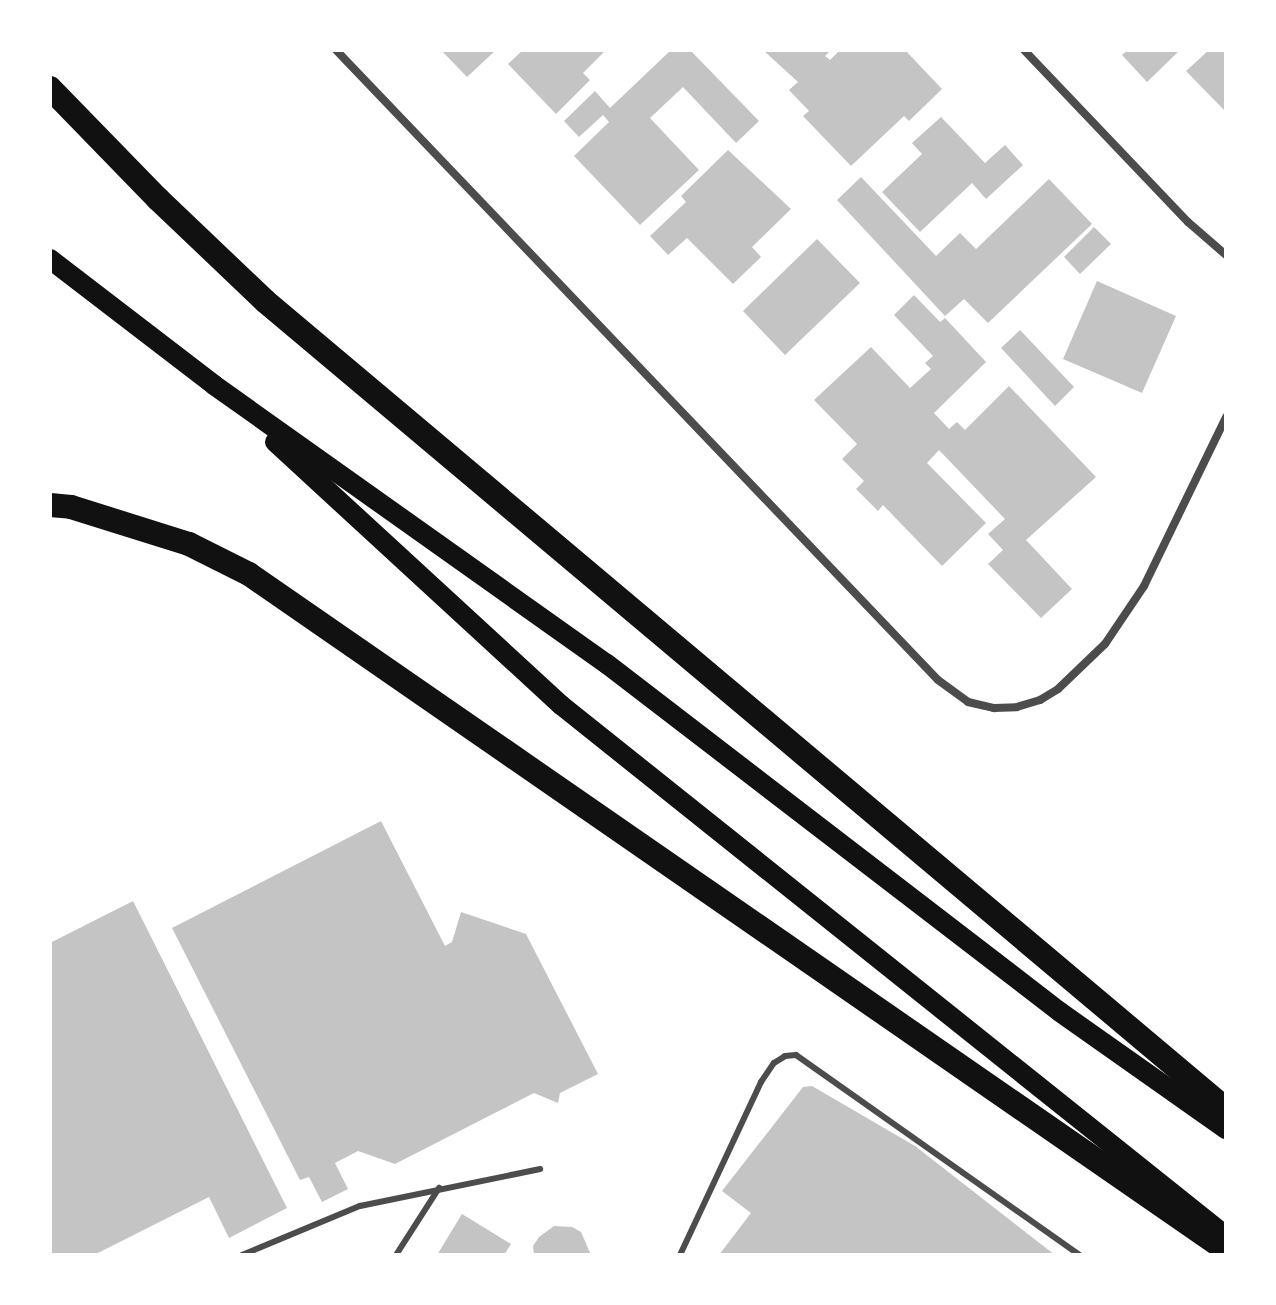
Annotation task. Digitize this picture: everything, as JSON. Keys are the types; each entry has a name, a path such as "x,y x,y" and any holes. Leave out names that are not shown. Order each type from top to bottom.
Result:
{"highway":[{"path":"50,88 200,240 297,329 1226,1109"},
{"path":"50,505 71,507 189,544 249,574 1226,1250"}],"main road":[{"path":"50,259 214,385 607,664 1060,1012 1226,1129"},
{"path":"214,385 561,705 1226,1236"}],"street":[{"path":"336,50 938,680 968,702 994,708 1017,707 1058,689 1105,644 1127,614 1226,417"},
{"path":"1024,50 1188,222 1226,255"}],"lane":[{"path":"680,1255 761,1082 774,1063 785,1056 796,1055 1079,1255"},
{"path":"242,1255 360,1206 540,1169"},
{"path":"396,1255 439,1188"}],"building":[{"path":"441,50 496,50 467,77"},
{"path":"523,50 606,50 583,73 590,80 556,114 508,64"},
{"path":"671,50 690,50 759,121 736,143 683,87 650,118 699,170 640,225 574,156 609,122 603,115 579,137 564,121 595,91 610,108"},
{"path":"763,50 831,50 825,56 830,60 840,50 905,50 942,89 909,121 904,116 851,166 803,116 809,111 789,90 798,82"},
{"path":"1128,50 1180,50 1147,82 1122,55"},
{"path":"1209,50 1226,50 1226,112 1186,71"},
{"path":"941,117 985,163 1005,145 1023,165 986,199 972,183 920,232 882,192 922,154 912,143"},
{"path":"728,150 791,209 752,247 761,257 733,284 687,238 668,255 650,236 686,202 681,196"},
{"path":"861,177 936,256 960,233 976,249 1049,179 1092,224 988,323 964,299 945,316 837,200"},
{"path":"1094,227 1111,244 1080,274 1064,257"},
{"path":"817,239 860,283 785,355 743,311"},
{"path":"1097,281 1176,316 1142,393 1063,359"},
{"path":"914,295 940,322 945,318 986,362 934,413 949,429 957,422 965,430 1009,386 1096,477 1026,540 1072,589 1041,618 988,564 1003,550 988,534 1005,519 939,450 927,463 986,523 942,566 883,505 878,511 856,489 864,481 842,459 857,444 814,400 871,347 910,388 931,369 925,363 933,356 894,315"},
{"path":"1020,330 1074,387 1055,406 1001,348"},
{"path":"381,821 445,946 452,942 461,912 526,934 598,1074 560,1093 558,1103 534,1093 395,1164 358,1151 335,1163 348,1189 322,1202 309,1177 300,1180 172,928"},
{"path":"133,901 287,1208 229,1238 209,1197 94,1255 50,1255 50,943"},
{"path":"812,1086 915,1146 1055,1255 719,1255 751,1213 722,1191 803,1087"},
{"path":"462,1214 511,1244 504,1255 437,1255"},
{"path":"554,1226 572,1227 581,1232 591,1255 534,1255 533,1246 539,1237"}]}
